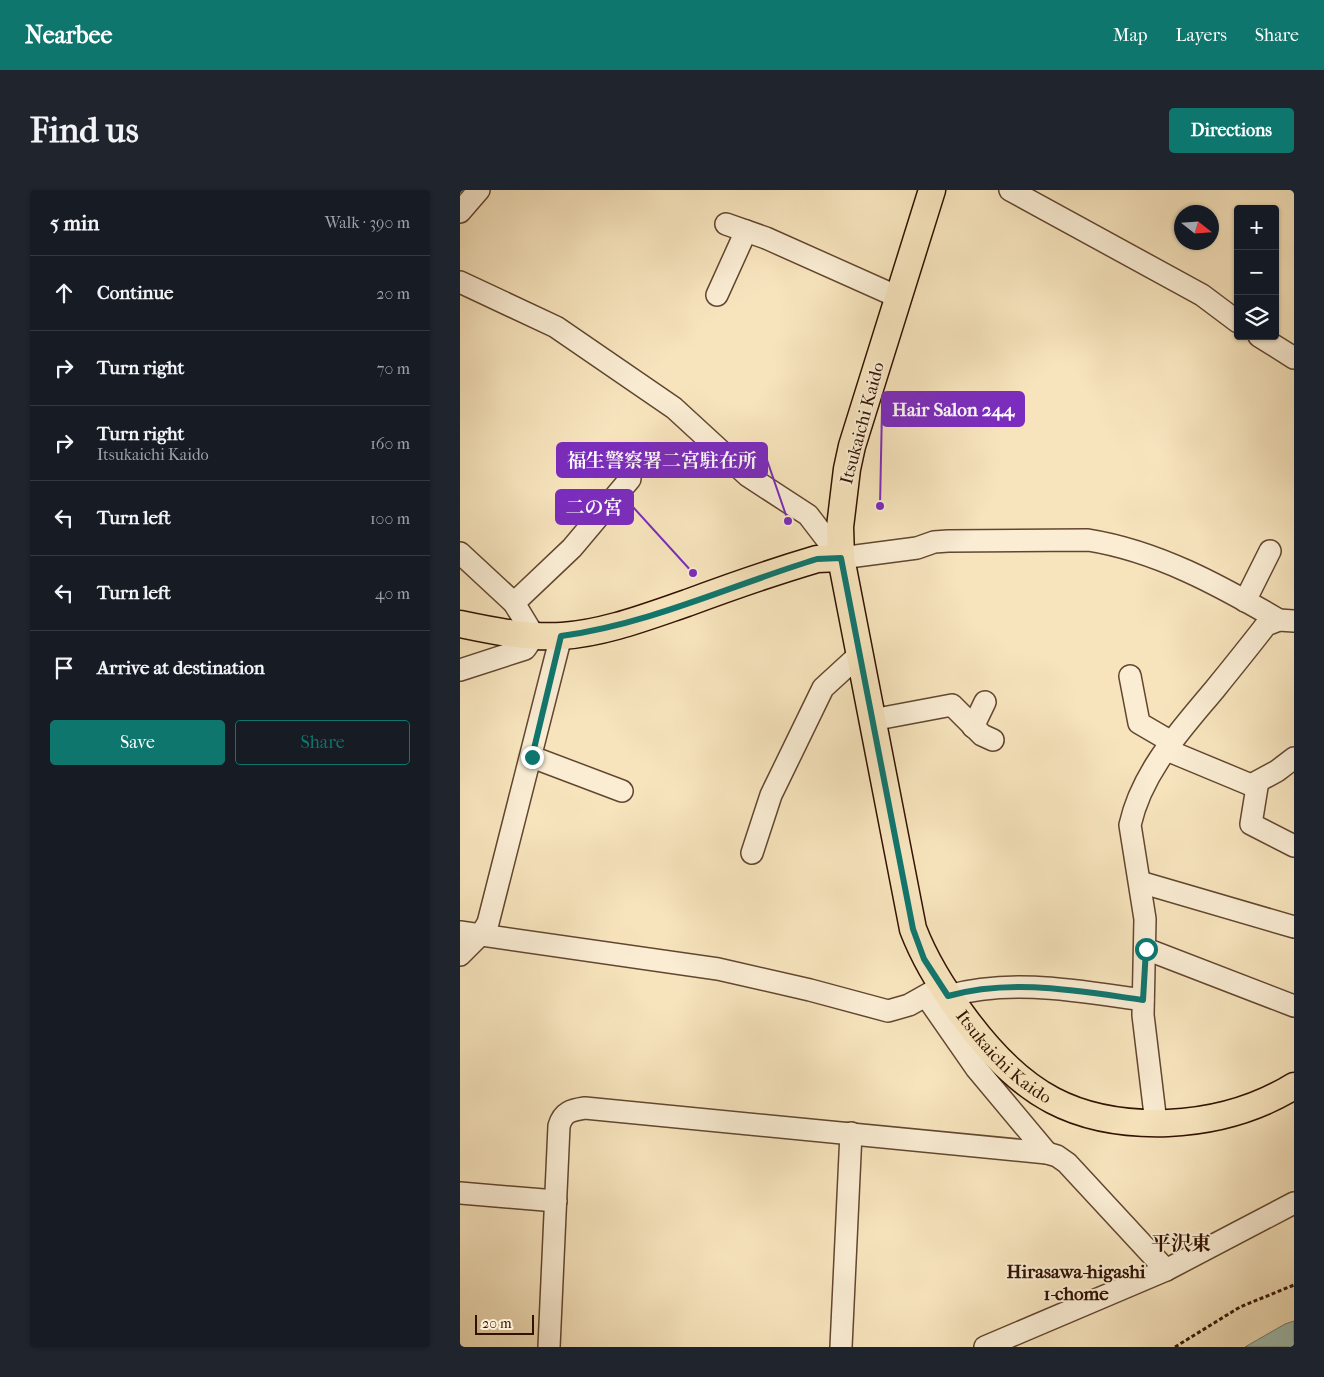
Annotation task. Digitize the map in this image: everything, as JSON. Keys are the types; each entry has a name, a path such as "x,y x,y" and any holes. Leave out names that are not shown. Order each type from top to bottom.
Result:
{"main road":[{"name":"Itsukaichi Kaido","path":"932,190 847,469 840,527 841,558 859,655 913,929 924,959 938,993 1012,1074 1036,1091 1069,1108 1098,1118 1156,1124 1191,1122 1224,1116 1268,1100 1294,1086"},
{"path":"460,624 497,632 534,636 561,636 600,630 640,619 817,559 841,558"}],"street":[{"path":"460,212 479,190"},
{"path":"1010,190 1202,295 1234,319"},
{"path":"726,224 898,297"},
{"path":"718,295 746,231"},
{"path":"460,282 556,326 674,408 748,476 808,515 841,558 917,548 934,542 948,540 1088,540 1161,559 1181,567 1245,601 1287,620"},
{"path":"1266,340 1294,358"},
{"path":"514,603 572,548 630,479"},
{"path":"1245,601 1270,551"},
{"path":"460,553 514,603 534,636 525,649 460,670"},
{"path":"1156,1124 1144,1036 1145,919 1130,825 1141,792 1168,745 1266,625 1287,620"},
{"path":"460,955 482,933 488,923 532,757 561,636"},
{"path":"752,853 771,795 823,688 859,655"},
{"path":"1130,676 1139,723 1163,737 1174,753 1257,787 1251,824 1294,846"},
{"path":"973,726 985,702"},
{"path":"872,720 952,705 982,735 993,740"},
{"path":"532,757 622,791"},
{"path":"1251,785 1277,771 1294,758"},
{"path":"1140,882 1294,927"},
{"path":"460,932 482,933 718,969 810,990 888,1011 938,993 972,989 1036,986 1143,1000"},
{"path":"1146,949 1294,1006"},
{"path":"938,993 976,1068 1047,1153"},
{"path":"549,1347 558,1126 562,1116 571,1110 585,1108 1047,1153 1057,1156 1067,1163 1166,1270"},
{"path":"841,1347 851,1133"},
{"path":"460,1193 556,1201"},
{"path":"986,1347 1166,1270 1294,1203"}],"path":[{"path":"1175,1347 1240,1307 1294,1285"}],"water":[{"path":"1294,1321 1294,1347 1245,1347 1285,1324"}],"place":[{"name":"Hair Salon 244","path":"880,506"},
{"name":"福生警察署二宮駐在所","path":"788,521"},
{"name":"二の宮","path":"693,573"}],"district":[{"name":"平沢東","path":"1181,1243"},
{"name":"Hirasawa-higashi 1-chome","path":"1076,1282"}],"route":[{"path":"532,757 561,636 600,630 640,619 817,559 841,558 913,929 924,959 948,996 972,989 1036,986 1143,1000 1146,949"}]}
